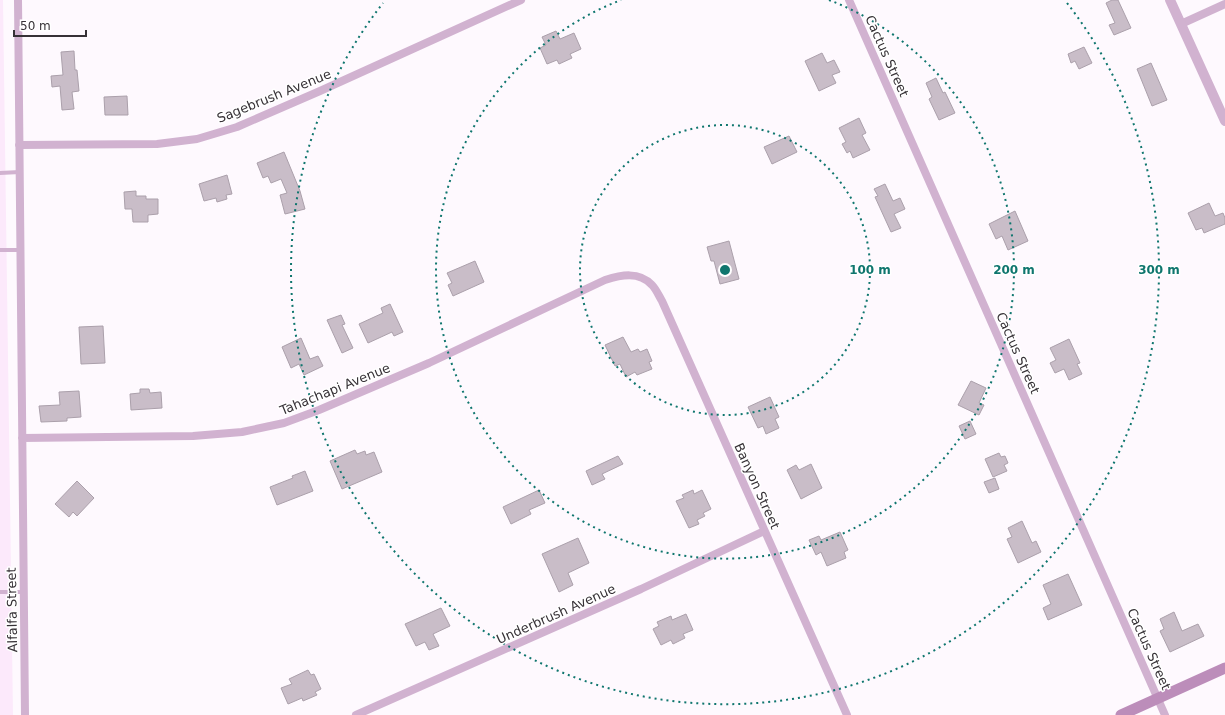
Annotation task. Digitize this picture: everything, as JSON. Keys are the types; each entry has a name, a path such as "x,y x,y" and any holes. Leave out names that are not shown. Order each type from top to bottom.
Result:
{"main road":[{"path":"1121,715 1225,668"}],"street":[{"name":"Alfalfa Street","path":"18,0 25,715"},
{"name":"Sagebrush Avenue","path":"19,145 157,144 204,137 237,127 320,92 521,0"},
{"name":"Cactus Street","path":"848,0 1165,715"},
{"path":"1170,0 1225,121"},
{"path":"1181,24 1225,4"},
{"name":"Tahachapi Avenue","path":"22,438 193,436 242,432 284,423 319,410 429,363 605,280 622,274 636,276"},
{"name":"Banyon Street","path":"636,276 643,278 652,285 662,301 847,715"},
{"name":"Underbrush Avenue","path":"356,715 641,589 764,531"}],"lane":[{"path":"0,173 20,172"},
{"path":"0,250 20,250"},
{"path":"0,592 24,592"}],"shaded area":[{"path":"0,0 3,0 13,715 0,715"}],"building":[{"path":"1112,0 1118,0 1131,28 1114,35 1109,25 1115,23 1106,3"},
{"path":"556,31 560,39 574,33 581,49 570,54 572,58 559,64 557,60 547,64 540,48 546,45 542,37"},
{"path":"1084,47 1092,63 1079,69 1075,61 1071,63 1068,54"},
{"path":"74,51 75,70 77,70 79,91 72,92 74,109 62,110 60,86 52,87 51,76 63,75 61,52"},
{"path":"822,53 827,63 834,60 840,72 832,75 836,83 819,91 805,61"},
{"path":"1151,63 1167,100 1152,106 1137,69"},
{"path":"936,78 943,93 945,92 955,113 939,120 929,99 932,97 926,83"},
{"path":"127,96 128,115 105,115 104,97"},
{"path":"859,118 866,133 862,135 870,150 853,158 850,151 847,153 842,144 846,142 839,128"},
{"path":"789,136 797,152 772,164 764,147"},
{"path":"284,152 300,191 305,209 285,214 280,195 287,193 281,179 271,183 268,176 263,178 257,163"},
{"path":"227,175 232,194 226,195 227,199 217,202 216,198 204,201 199,184"},
{"path":"885,184 893,201 900,198 905,209 894,214 901,228 891,232 875,197 878,196 874,189"},
{"path":"136,191 136,196 146,196 146,199 158,199 158,214 148,215 148,222 133,222 132,209 125,209 124,192"},
{"path":"1209,203 1215,216 1223,213 1225,224 1204,233 1202,228 1196,230 1188,213"},
{"path":"1015,211 1028,241 1008,250 1002,236 996,239 989,224"},
{"path":"729,241 739,279 720,284 714,261 711,261 707,247"},
{"path":"475,261 484,282 453,296 448,285 452,283 447,273"},
{"path":"390,304 403,332 394,336 392,332 368,343 359,324 383,313 381,308"},
{"path":"341,315 345,324 342,325 353,348 342,353 327,320"},
{"path":"103,326 105,363 81,364 79,327"},
{"path":"623,337 631,352 638,349 640,352 647,349 652,361 649,362 652,369 637,375 635,372 626,377 620,364 615,366 605,345"},
{"path":"301,338 310,359 318,356 323,366 304,375 299,364 291,368 282,347"},
{"path":"1069,339 1080,363 1077,364 1082,374 1069,380 1064,369 1055,373 1050,363 1056,360 1050,348"},
{"path":"971,381 986,388 979,403 984,405 979,415 958,405"},
{"path":"140,389 149,389 150,393 161,392 162,408 131,410 130,394 140,393"},
{"path":"79,391 81,417 67,418 67,421 41,422 39,406 60,405 59,392"},
{"path":"770,397 779,417 775,419 779,428 766,434 763,426 758,428 748,407"},
{"path":"970,421 976,434 965,439 959,426"},
{"path":"355,450 357,454 365,451 366,455 374,452 382,472 342,489 330,461"},
{"path":"999,453 1001,457 1005,456 1008,463 1004,465 1007,471 993,477 985,459"},
{"path":"618,456 623,464 602,474 605,479 592,485 586,471"},
{"path":"811,464 822,488 801,499 787,470 796,465 799,470"},
{"path":"305,471 313,491 277,505 270,487 293,478 292,476"},
{"path":"995,478 999,489 989,493 984,482"},
{"path":"77,481 94,498 77,516 73,512 69,517 55,504"},
{"path":"539,490 545,503 529,510 531,514 511,524 503,507"},
{"path":"693,490 694,494 702,490 711,509 703,513 705,516 697,520 699,524 689,528 676,501 684,498 682,495"},
{"path":"1022,521 1032,543 1036,541 1041,552 1018,563 1007,539 1012,537 1008,528"},
{"path":"840,532 848,550 844,552 846,558 827,566 821,552 816,555 809,540 819,536 821,540"},
{"path":"578,538 589,563 568,573 573,585 559,592 542,554"},
{"path":"1068,574 1082,605 1048,620 1043,608 1051,604 1043,585"},
{"path":"441,608 450,626 433,634 439,646 429,650 425,642 416,646 405,624"},
{"path":"1174,612 1182,631 1198,624 1204,636 1170,652 1160,631 1164,629 1160,619"},
{"path":"686,614 693,630 683,634 685,638 673,644 671,640 661,645 653,629 659,626 657,622 671,616 672,620"},
{"path":"308,670 311,675 314,674 321,689 315,692 317,695 303,701 302,698 288,704 281,688 292,684 289,679"}]}
